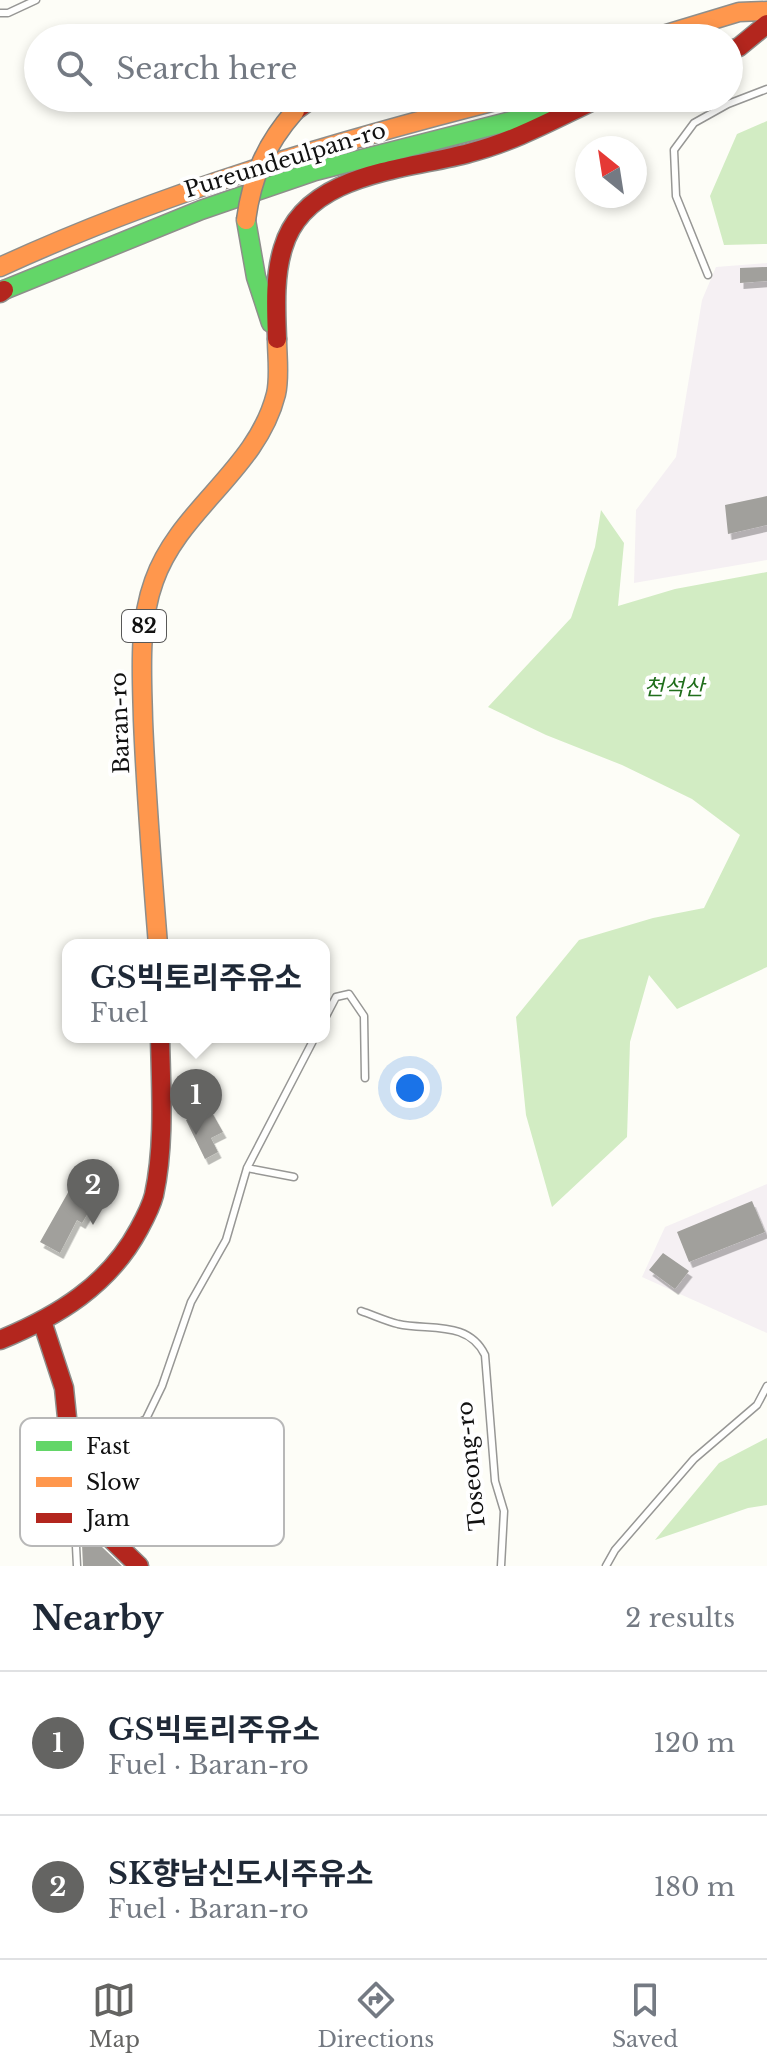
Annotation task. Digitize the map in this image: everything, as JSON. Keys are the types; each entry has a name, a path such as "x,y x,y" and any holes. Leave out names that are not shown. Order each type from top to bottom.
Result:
{"main road":[{"path":"699,24 739,12 767,11"},
{"path":"715,24 739,12"},
{"path":"743,42 767,24"},
{"name":"82","path":"278,347 256,277 246,220 248,200 259,162 273,135 294,112"},
{"name":"Pureundeulpan-ro","path":"0,267 82,229 230,174 356,136 451,112"},
{"name":"Pureundeulpan-ro","path":"1,291 201,210 315,171 546,112"},
{"name":"82","path":"278,347 279,264 286,238 301,215 325,194 356,179 472,153 529,133 571,112"},
{"name":"Baran-ro","path":"158,939 148,819 142,661 151,584 175,539 238,468 256,441 277,392 278,347"},
{"path":"0,1340 43,1324 107,1278 133,1242 153,1198 161,1136 160,1043"},
{"path":"43,1324 64,1388 67,1418"},
{"path":"118,1546 139,1566"}],"lane":[{"path":"0,13 8,13 36,0"},
{"path":"743,98 767,89"},
{"path":"708,275 676,196 674,150 694,123 714,112"},
{"path":"330,1008 336,997 349,994 364,1016 365,1078"},
{"path":"146,1418 162,1386 191,1302 226,1240 247,1168 312,1043"},
{"path":"247,1168 294,1177"},
{"name":"Toseong-ro","path":"361,1311 400,1324 452,1328 480,1344 485,1355 495,1481 504,1511 501,1566"},
{"path":"757,1405 767,1386"},
{"path":"606,1566 615,1550 694,1459 767,1397"},
{"path":"76,1546 77,1566"}],"shaded area":[{"path":"767,263 767,560 634,583 636,510 676,457 702,300 716,267"},
{"path":"767,1184 767,1333 642,1277 665,1227"}],"green space":[{"path":"767,121 767,244 724,245 710,196 737,134"},
{"name":"천석산","path":"601,510 624,543 618,606 675,589 767,572 767,967 677,1009 649,975 630,1042 627,1137 552,1207 526,1115 516,1017 579,940 653,918 704,908 740,835 692,799 488,707 571,618 595,547"},
{"path":"767,1438 767,1505 748,1508 655,1540 719,1463"}],"building":[{"path":"767,267 767,281 740,283 740,268"},
{"path":"767,496 767,525 728,534 725,505"},
{"path":"188,1078 217,1083 215,1095 186,1090"},
{"path":"210,1109 223,1132 211,1138 218,1152 205,1159 186,1120"},
{"path":"70,1189 95,1201 82,1223 77,1220 60,1253 40,1242"},
{"path":"752,1201 765,1232 689,1262 677,1232"},
{"path":"663,1253 689,1271 675,1289 649,1270"},
{"path":"82,1546 101,1546 122,1566 83,1566"}],"traffic: fast":[{"path":"4,290 201,210 315,171 546,112"},
{"path":"246,220 256,277 271,323"}],"traffic: slow":[{"path":"699,24 739,12 767,11"},
{"path":"246,220 262,161 294,112"},
{"path":"0,267 186,192 313,151 453,112"},
{"path":"158,939 143,720 145,615 154,581 166,555 181,532 236,468 266,421 277,387 277,339"}],"traffic: jam":[{"path":"743,44 767,24"},
{"path":"277,339 280,259 295,223 313,203 361,178 501,143 570,112"},
{"path":"0,293 4,290"},
{"path":"0,1340 62,1309 97,1282 127,1249 143,1221 154,1195 160,1156 160,1043"},
{"path":"43,1324 64,1388 67,1418"},
{"path":"118,1546 139,1566"}],"place":[{"name":"GS빅토리주유소","path":"196,1135"},
{"name":"SK향남신도시주유소","path":"93,1225"}]}
